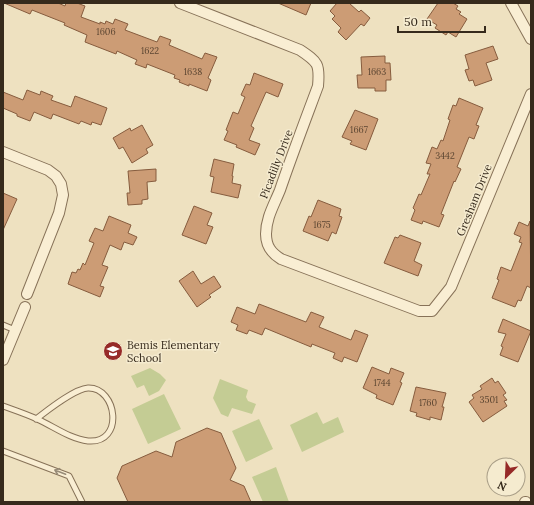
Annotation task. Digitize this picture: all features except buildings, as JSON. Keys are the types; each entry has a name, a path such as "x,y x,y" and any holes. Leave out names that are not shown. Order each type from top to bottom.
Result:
{"street":[{"name":"Picadilly Drive","path":"180,3 300,50 315,59 319,68 318,86 266,222 266,235 272,254 281,259 410,308 419,311 432,311"},
{"path":"511,3 531,39"},
{"name":"Gresham Drive","path":"432,311 451,287 531,94"},
{"path":"3,152 48,170 56,176 61,184 63,195 59,213 27,294"},
{"path":"3,360 25,307"}],"lane":[{"path":"3,325 15,330"},
{"path":"3,406 86,441 101,440 110,431 113,418 110,402 106,396 100,392 88,388 71,395 36,419"},
{"path":"3,451 69,476 82,502"}],"green space":[{"path":"150,368 166,380 159,391 149,396 144,385 137,388 131,376"},
{"path":"220,379 248,390 246,397 248,401 256,404 252,414 232,408 228,417 221,414 213,398"},
{"path":"164,394 181,429 148,444 132,409"},
{"path":"317,412 323,424 338,417 344,432 302,452 290,425"},
{"path":"259,419 273,449 246,462 232,431"},
{"path":"276,467 289,502 263,502 252,477"}],"place":[{"name":"Bemis Elementary School","path":"113,351"}]}
